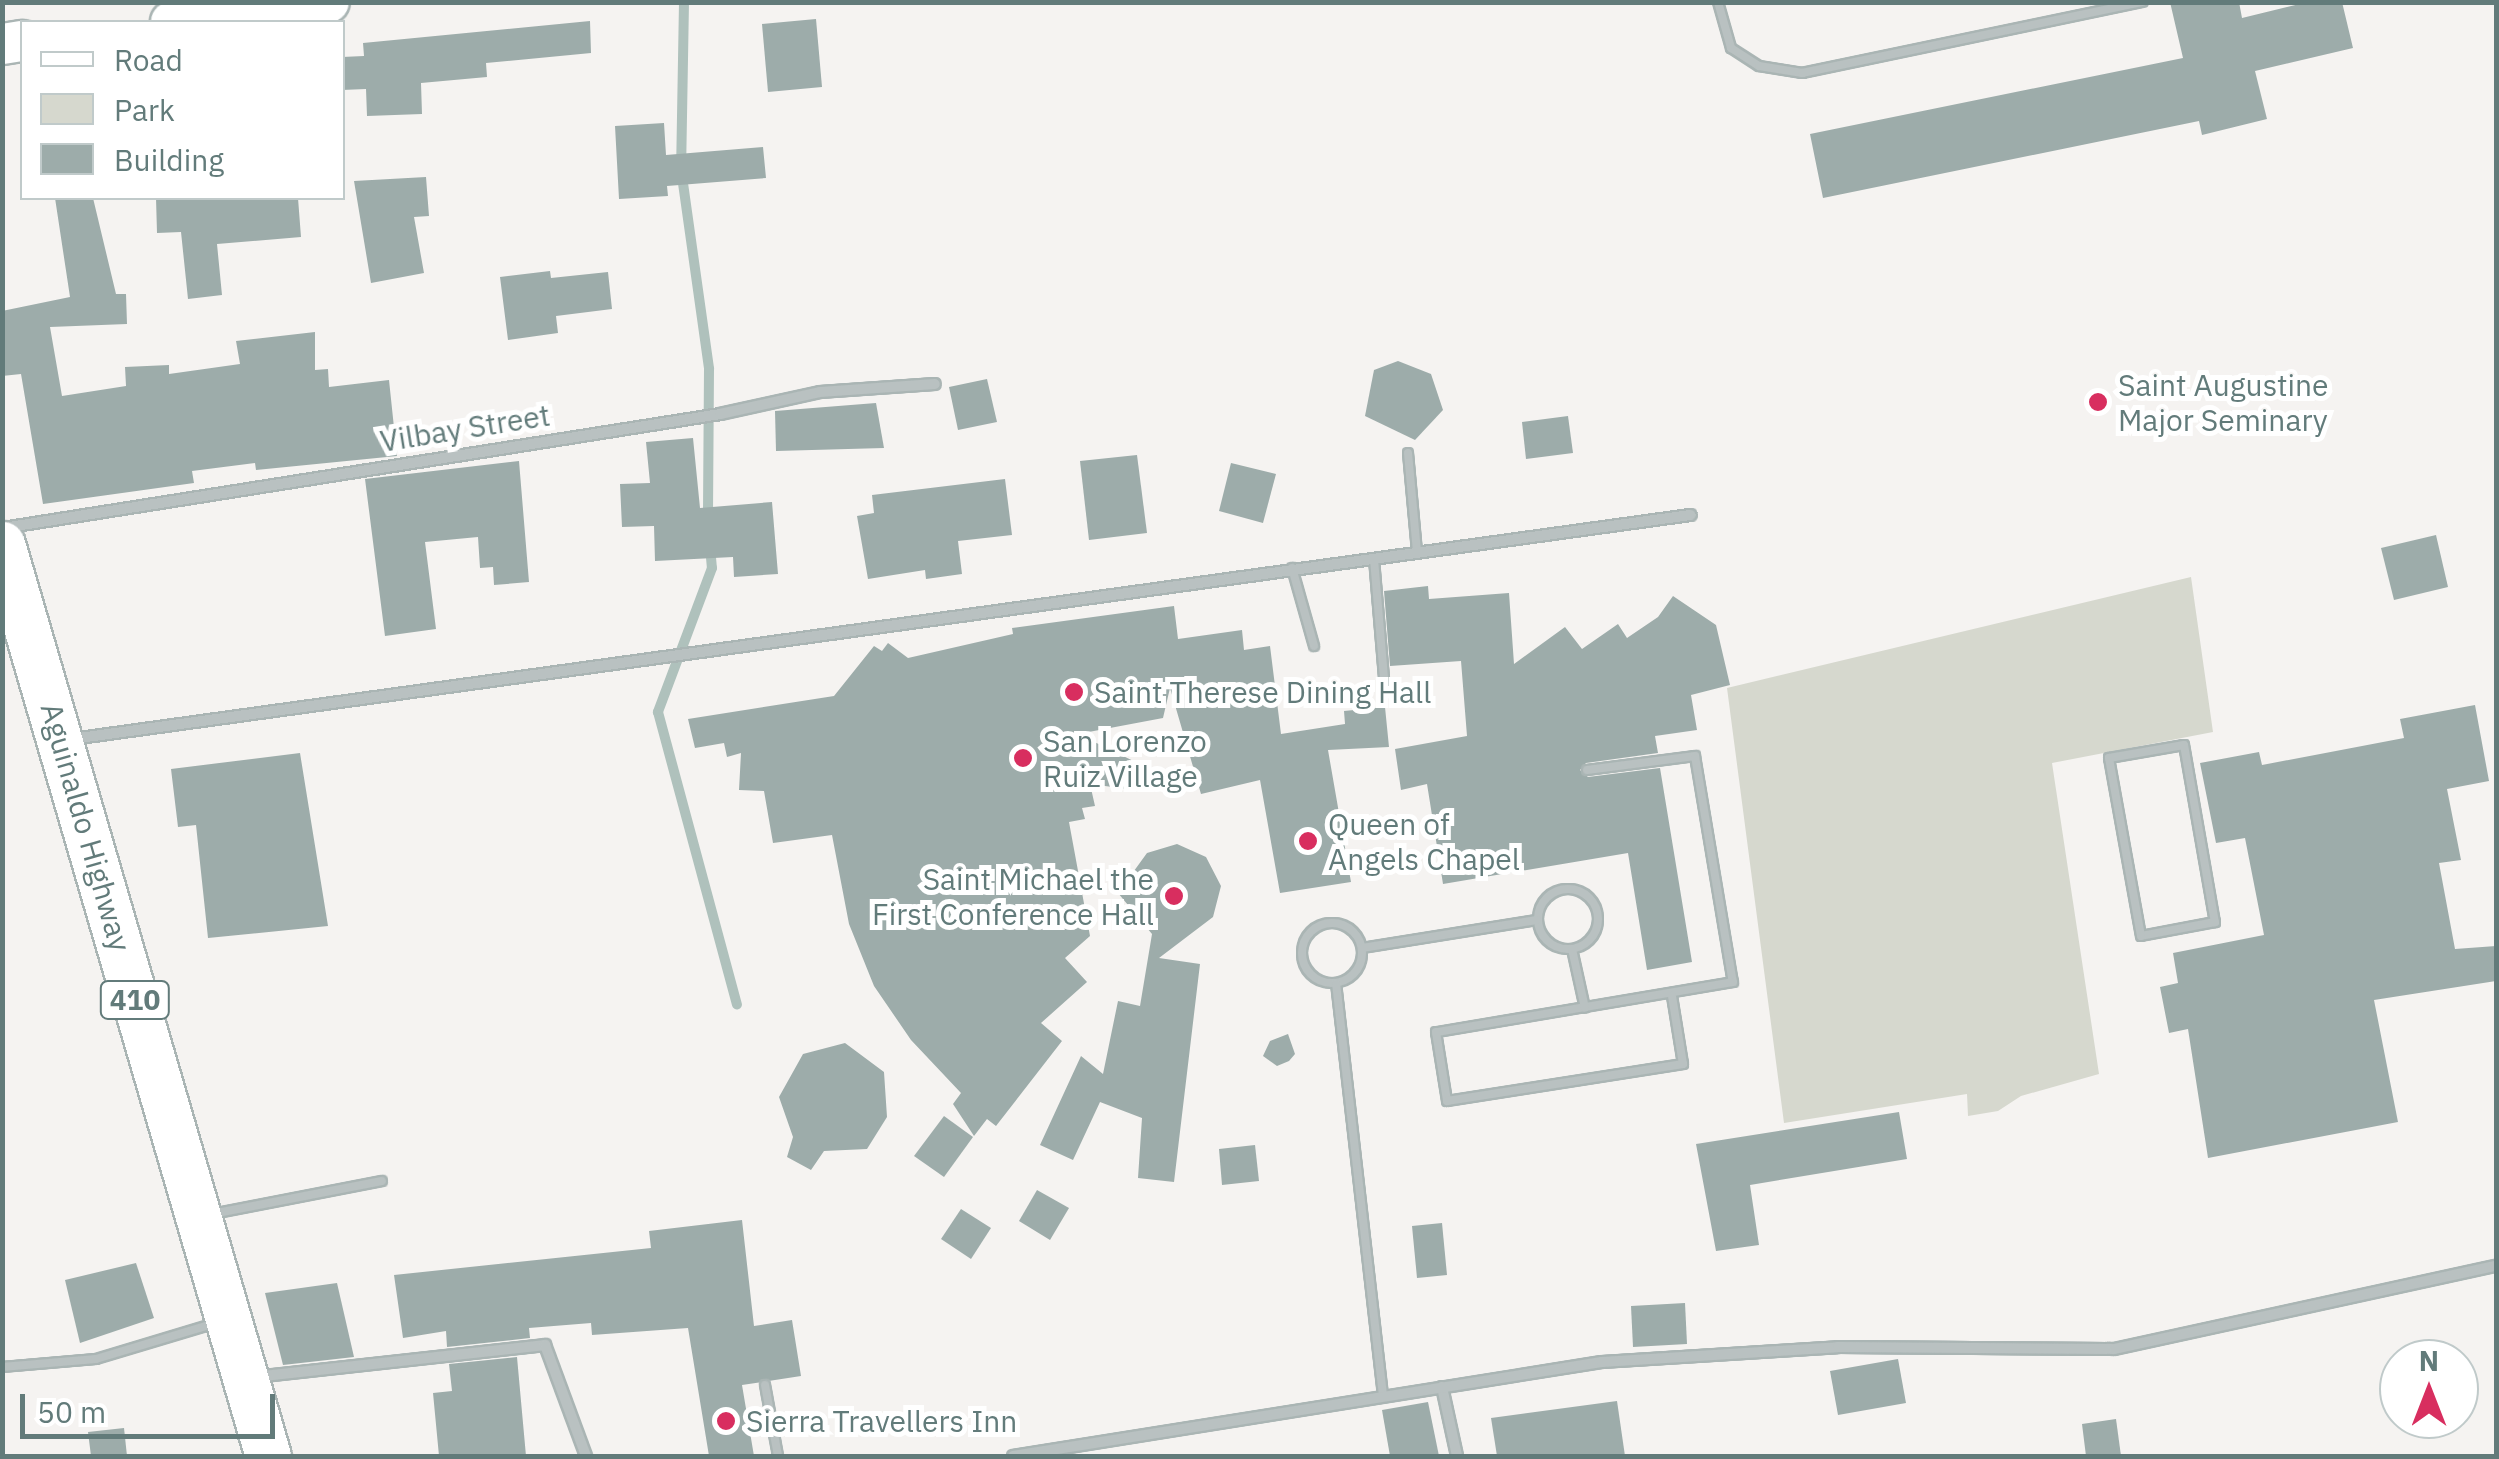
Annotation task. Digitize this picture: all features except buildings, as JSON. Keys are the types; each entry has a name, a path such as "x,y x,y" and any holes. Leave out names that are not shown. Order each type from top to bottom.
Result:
{"main road":[{"path":"187,20 329,2"},
{"name":"Aguinaldo Highway","path":"2,544 268,1456"}],"street":[{"name":"Vilbay Street","path":"2,528 720,414 820,392 935,384"},
{"path":"61,740 1691,515"},
{"path":"1012,1456 1602,1362 1838,1347 2114,1349 2496,1266"},
{"path":"244,1378 544,1346 586,1456"},
{"path":"1442,1387 1457,1456"}],"lane":[{"path":"1718,2 1731,48 1759,66 1802,73 2143,2"},
{"path":"1408,454 1417,552"},
{"path":"1374,558 1386,691"},
{"path":"1292,568 1314,646"},
{"path":"2184,745 2216,922 2141,936 2109,758 2184,745"},
{"path":"1588,770 1695,756 1734,982 1672,996 1436,1032 1448,1101 1683,1064 1672,996"},
{"path":"1560,890 1588,896 1598,913 1596,932 1572,950 1544,939 1538,920 1544,901 1560,890"},
{"path":"1362,948 1538,920"},
{"path":"1324,924 1344,925 1362,948 1354,975 1336,983 1316,980 1303,964 1307,935 1324,924"},
{"path":"1572,950 1585,1008"},
{"path":"1336,983 1383,1394"},
{"path":"198,1217 382,1181"},
{"path":"2,1367 96,1359 228,1320"},
{"path":"765,1386 778,1456"}],"green space":[{"path":"2191,577 2213,732 2052,763 2099,1074 2021,1096 1998,1111 1968,1116 1967,1094 1784,1123 1727,688"}],"waterway":[{"path":"684,2 681,169 709,369 708,519"},
{"path":"710,546 712,568 658,712 737,1005"}],"place":[{"name":"Saint Augustine Major Seminary","path":"2098,402"},
{"name":"Saint Therese Dining Hall","path":"1074,692"},
{"name":"San Lorenzo Ruiz Village","path":"1023,758"},
{"name":"Queen of Angels Chapel","path":"1308,841"},
{"name":"Saint Michael the First Conference Hall","path":"1174,896"},
{"name":"Sierra Travellers Inn","path":"726,1421"}]}
